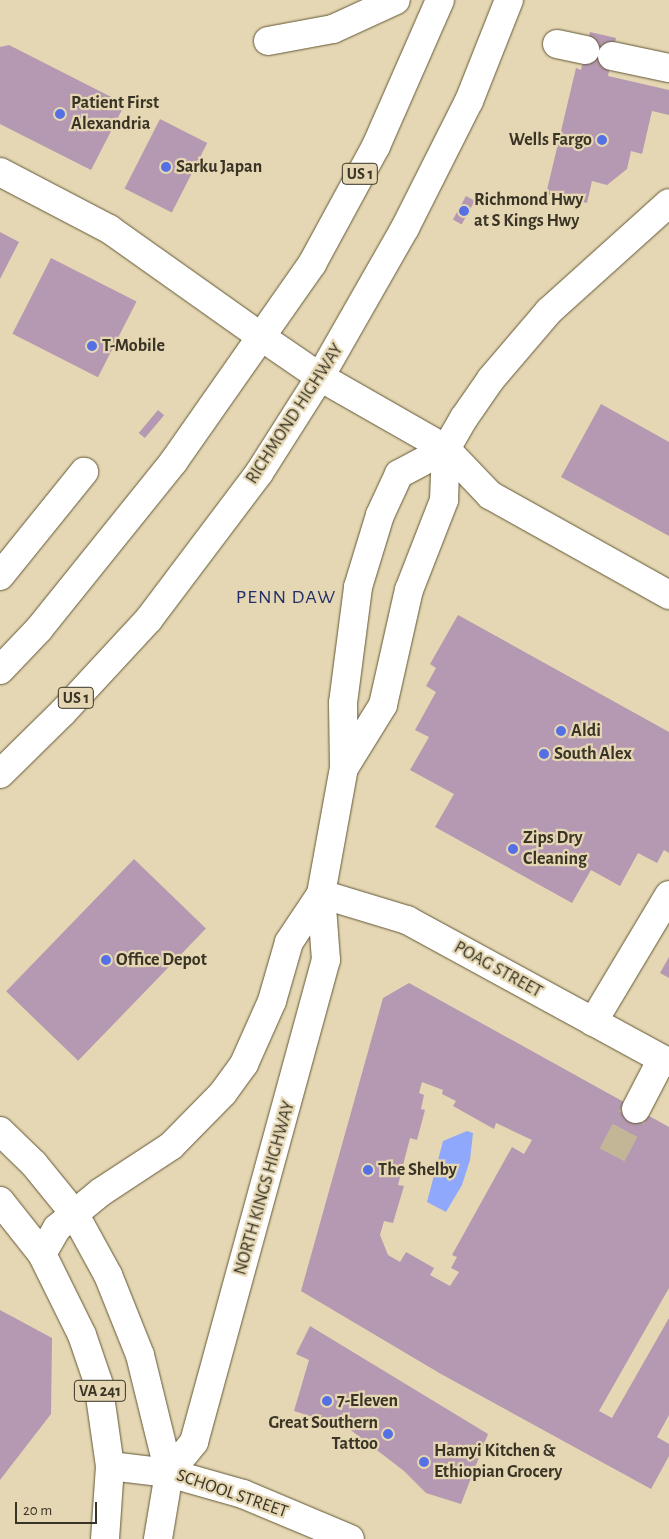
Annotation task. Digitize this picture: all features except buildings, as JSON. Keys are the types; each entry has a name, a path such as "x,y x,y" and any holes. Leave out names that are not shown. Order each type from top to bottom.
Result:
{"main road":[{"path":"268,41 333,29 396,0"},
{"name":"US 1","path":"0,670 39,630 168,469 263,338 312,264 376,146 440,0"},
{"name":"RICHMOND HIGHWAY","path":"0,774 63,712 149,619 259,473 320,377 379,277 469,101 510,0"},
{"path":"557,44 585,50"},
{"path":"612,56 669,68"},
{"path":"0,172 110,229 320,377 446,449 490,496 669,596"},
{"path":"446,449 491,379 549,311 669,204"},
{"name":"NORTH KINGS HIGHWAY","path":"169,1472 194,1442 300,1063 326,960 321,894 344,768 343,703 358,588 370,546 399,474 446,449"},
{"name":"NORTH KINGS HIGHWAY","path":"344,768 383,705 409,590 444,500 446,449"},
{"path":"0,576 84,472"},
{"name":"NORTH KINGS HIGHWAY","path":"42,1254 57,1228 74,1213 171,1146 223,1093 244,1064 272,1001 289,942 321,894"},
{"name":"POAG STREET","path":"321,894 407,920 665,1061"},
{"path":"593,1022 669,895"},
{"path":"636,1109 665,1061"},
{"name":"VA 241","path":"0,1131 34,1164 74,1213 108,1275 140,1355 169,1472 158,1539"},
{"name":"VA 241","path":"0,1201 42,1254 82,1335 98,1382 110,1466 105,1539"},
{"name":"SCHOOL STREET","path":"110,1466 169,1472 243,1494 350,1539"}],"water":[{"path":"467,1131 473,1133 470,1160 462,1185 446,1212 427,1202 443,1141"}],"tunnel":[{"path":"612,1155 636,1109"}],"place":[{"name":"Patient First Alexandria","path":"60,114"},
{"name":"Wells Fargo","path":"602,140"},
{"name":"Sarku Japan","path":"166,167"},
{"name":"Richmond Hwy at S Kings Hwy","path":"464,211"},
{"name":"T-Mobile","path":"92,346"},
{"name":"Aldi","path":"561,731"},
{"name":"South Alex","path":"544,754"},
{"name":"Zips Dry Cleaning","path":"513,849"},
{"name":"Office Depot","path":"106,960"},
{"name":"The Shelby","path":"368,1170"},
{"name":"7-Eleven","path":"327,1401"},
{"name":"Great Southern Tattoo","path":"388,1434"},
{"name":"Hamyi Kitchen & Ethiopian Grocery","path":"424,1462"}],"district":[{"name":"PENN DAW","path":"286,597"}]}
